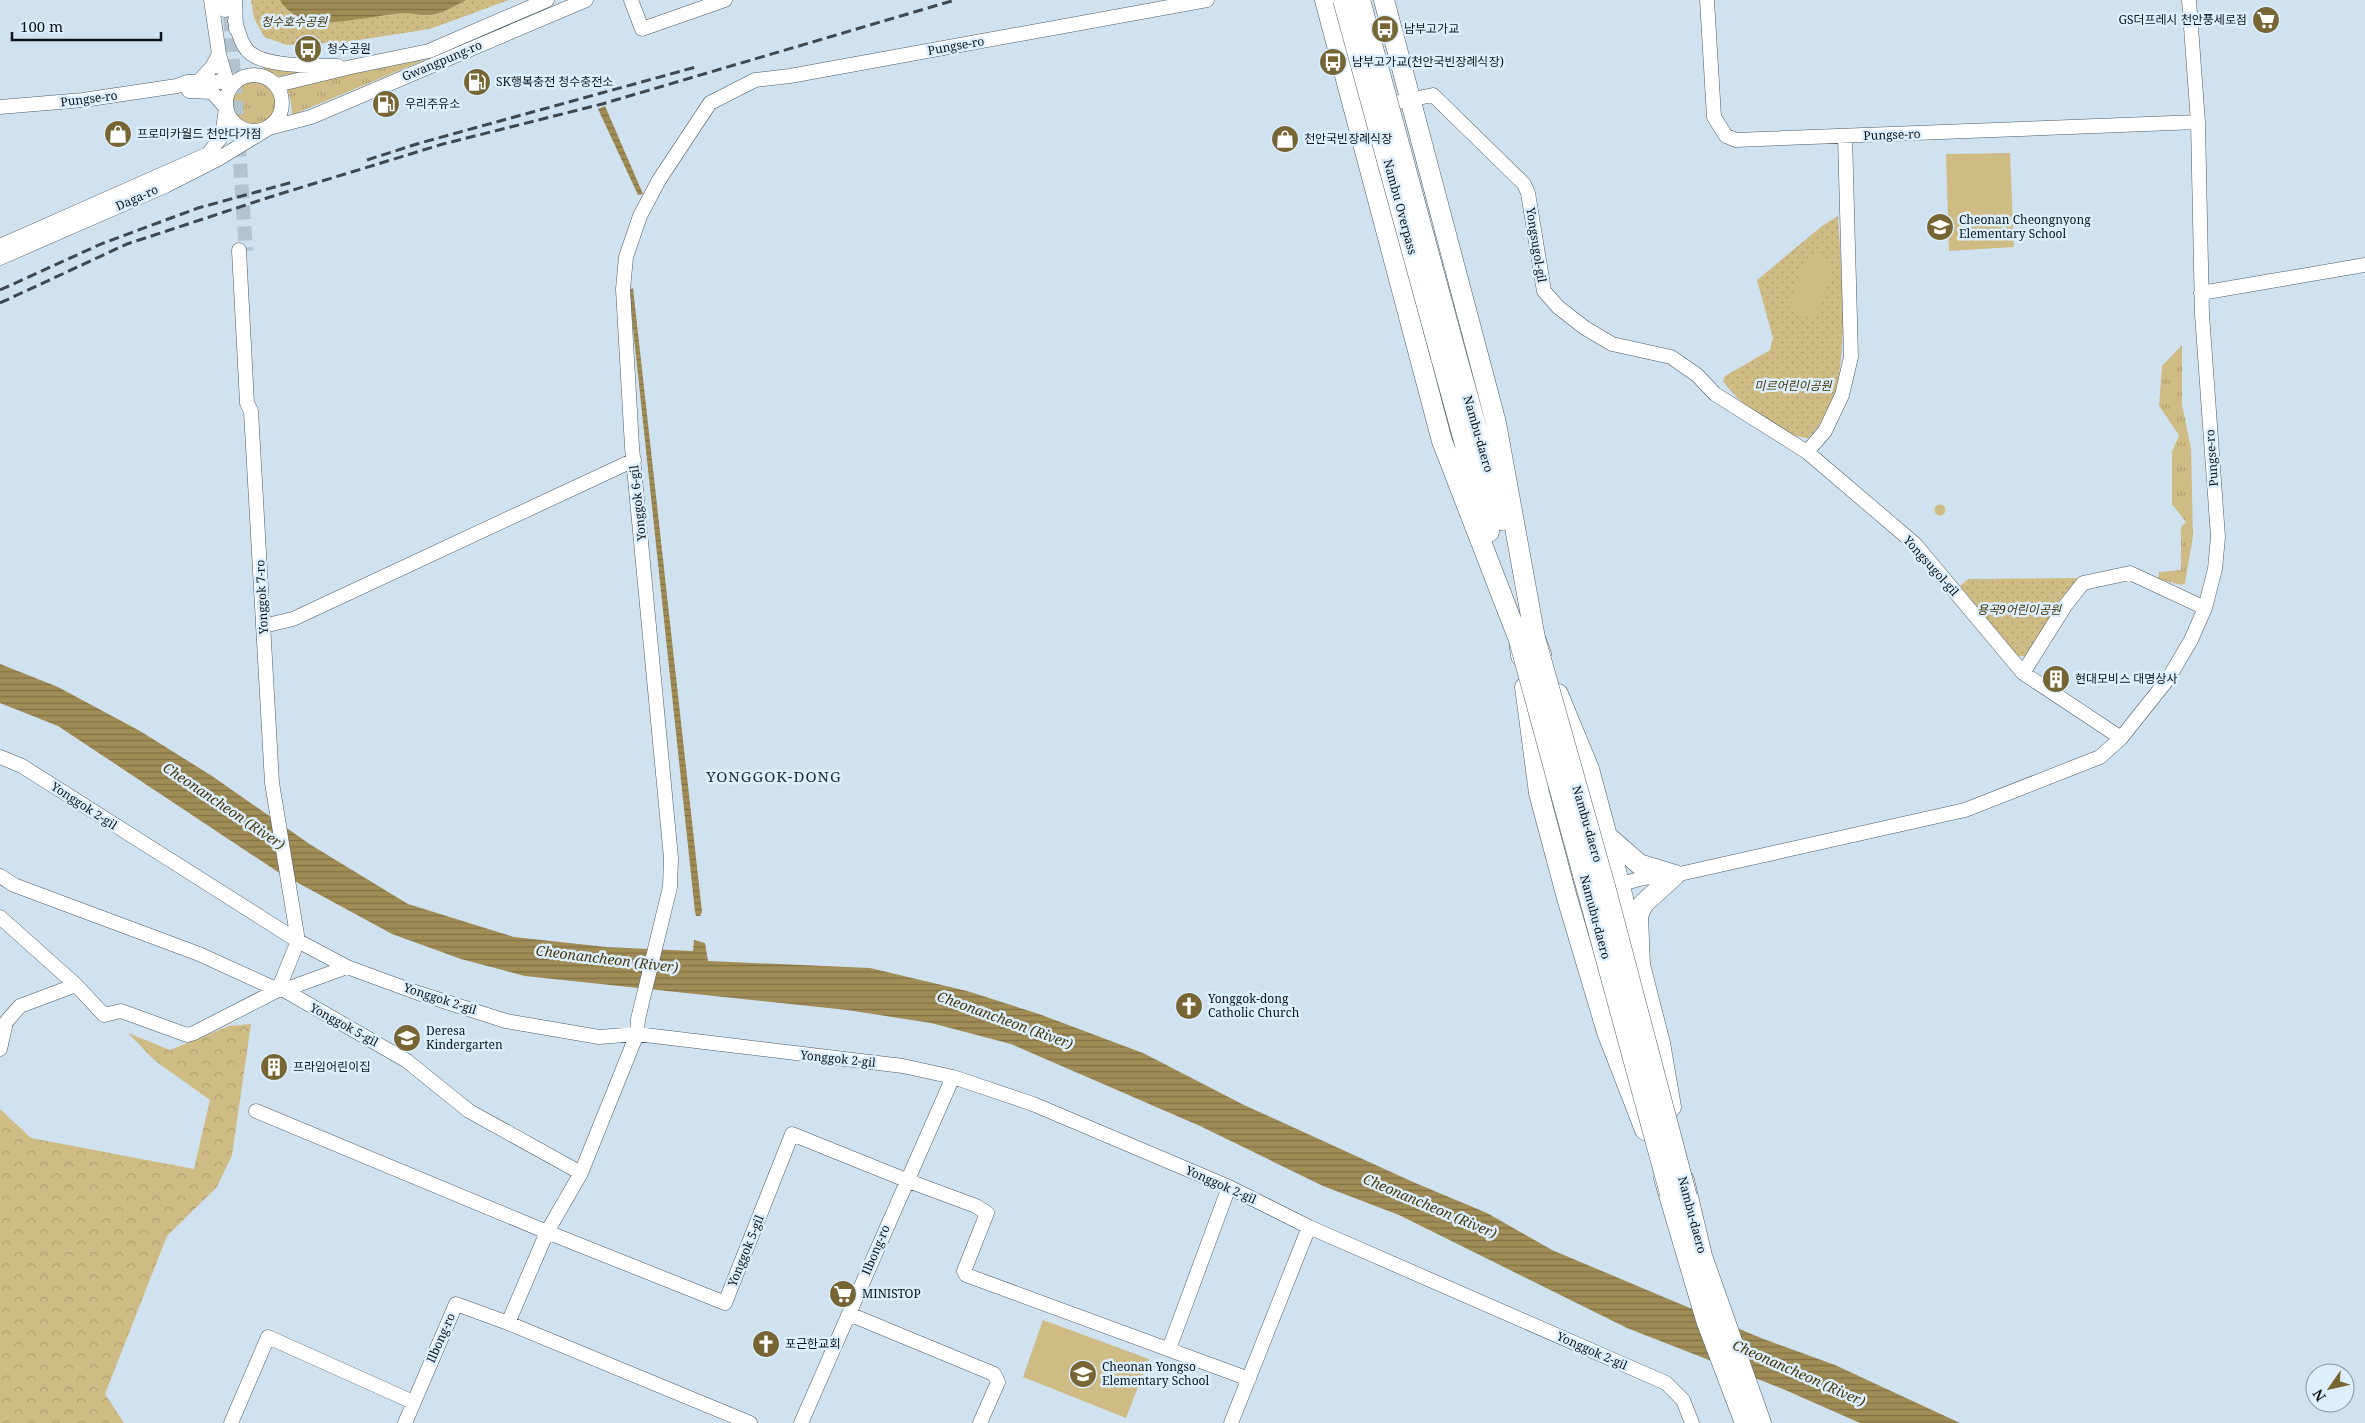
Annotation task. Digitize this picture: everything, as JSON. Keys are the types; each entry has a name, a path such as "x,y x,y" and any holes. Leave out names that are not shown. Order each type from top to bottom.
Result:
{"highway":[{"path":"1325,0 1442,441 1527,639 1589,769 1660,1043 1679,1196"},
{"name":"Nambu Overpass","path":"1343,0 1448,355"},
{"name":"Nambu Overpass","path":"1360,0 1448,355"},
{"path":"1384,0 1496,423 1527,639 1539,793 1567,898 1607,1032 1679,1196"},
{"name":"Nambu-daero","path":"1448,355 1527,639 1604,886 1679,1196 1689,1263 1706,1320 1742,1417"},
{"path":"1607,836 1639,864 1675,875"},
{"path":"1640,965 1638,916 1643,904 1675,875"},
{"name":"Nambu-daero","path":"1679,1196 1761,1423"}],"street":[{"path":"211,0 212,19 219,54 230,84 226,108 234,124 242,129 260,131 269,128 281,113 283,103 277,85 261,75 251,74 230,84"},
{"name":"Gwangpung-ro","path":"277,85 350,67 429,51 547,0"},
{"name":"Gwangpung-ro","path":"269,128 311,116 586,0"},
{"path":"630,0 642,29 725,0"},
{"name":"Pungse-ro","path":"710,103 755,80 790,76 1207,0"},
{"name":"Pungse-ro","path":"1707,0 1714,117 1726,136 1736,140 2198,122"},
{"name":"Pungse-ro","path":"1675,875 1965,810 2100,757 2121,738 2168,679 2191,640 2205,608 2215,570 2218,537 2201,293 2198,122 2189,0"},
{"path":"212,19 223,30 232,28 230,7"},
{"path":"230,7 242,43 247,50 263,61 350,67"},
{"path":"230,7 238,52 261,75"},
{"path":"199,81 212,67 219,54"},
{"name":"Pungse-ro","path":"0,107 83,100 177,86 187,82 199,81 230,84"},
{"name":"Pungse-ro","path":"177,86 189,91 212,92 226,108"},
{"name":"Yongsugol-gil","path":"1354,111 1433,95 1524,184 1528,193 1544,291 1558,307 1585,328 1612,344 1671,357 1697,375 1715,394 1808,452 1915,544 2023,673 2121,738"},
{"name":"Yonggok 6-gil","path":"637,1034 638,1019 670,887 671,858 634,460 622,289 626,257 640,216 655,187 710,103"},
{"name":"Daga-ro","path":"0,246 208,154 222,136 226,108"},
{"path":"218,159 311,116"},
{"name":"Daga-ro","path":"0,258 165,186 218,159 269,128"},
{"path":"1808,452 1825,431 1842,395 1851,357 1845,136"},
{"name":"Yonggok 7-ro","path":"242,250 254,403 251,411 272,784 298,941"},
{"path":"2201,293 2365,265"},
{"path":"264,626 293,619 634,460"},
{"path":"2023,673 2065,606 2083,583 2130,573 2205,608"},
{"name":"Yonggok 2-gil","path":"0,757 22,766 298,941 347,967 418,993 506,1020 599,1037 637,1034 903,1066 953,1077 1033,1104 1229,1187 1309,1227 1666,1383 1683,1400 1692,1423"},
{"path":"1567,898 1643,878 1675,875"},
{"path":"0,876 14,885 199,954 281,990"},
{"path":"0,917 76,985 104,1015 121,1011 187,1035 281,990 347,967"},
{"path":"281,990 298,941"},
{"path":"0,1048 6,1022 20,1006 76,985"},
{"name":"Yonggok 5-gil","path":"281,990 407,1061 469,1111 580,1173"},
{"path":"508,1322 547,1232 580,1173 637,1034"},
{"name":"Ilbong-ro","path":"801,1423 906,1180 953,1077"},
{"name":"Yonggok 5-gil","path":"256,1111 547,1232 725,1303 792,1134 906,1180"},
{"path":"906,1180 976,1206 987,1213 964,1271 966,1275 1249,1379"},
{"path":"1170,1349 1229,1187"},
{"path":"1231,1423 1309,1227"},
{"name":"Ilbong-ro","path":"404,1423 456,1304 508,1322 750,1423"},
{"path":"849,1314 994,1374 998,1382 980,1423"},
{"path":"231,1423 268,1337 413,1402"}],"green space":[{"name":"청수호수공원","path":"251,0 509,0 430,29 346,42 287,45 264,37 254,18"},
{"path":"427,59 292,115 291,101 286,87"},
{"path":"260,65 319,69 275,77"},
{"path":"248,79 258,79 270,86 277,98 277,108 270,120 258,127 248,127 240,123 233,116 229,108 229,98 233,90 240,83"},
{"path":"2010,153 2014,247 1949,251 1946,154"},
{"name":"미르어린이공원","path":"1838,216 1843,336 1838,382 1828,413 1808,438 1785,432 1761,417 1739,399 1723,381 1725,376 1770,350 1773,338 1757,280 1822,226"},
{"path":"1819,253 1826,258 1829,264 1829,281 1815,313 1811,317 1801,318 1795,313 1792,306 1793,291 1806,260"},
{"path":"2182,345 2182,405 2191,448 2193,536 2185,583 2182,585 2158,579 2159,572 2181,570 2181,527 2186,522 2172,504 2172,452 2179,435 2159,406 2162,366"},
{"path":"1940,504 1946,510 1940,516 1934,510"},
{"name":"용곡9어린이공원","path":"1968,579 2081,579 2034,647 2025,656 2016,656 1959,587"},
{"path":"251,1024 232,1155 217,1187 167,1236 105,1394 124,1423 0,1423 0,1109 31,1138 194,1169 210,1100 154,1060 128,1033 170,1050 229,1026"},
{"path":"1043,1320 1149,1359 1126,1418 1023,1377"}],"water":[{"path":"280,0 466,0 447,10 431,15 404,13 336,22 303,18 290,12"},
{"path":"605,106 643,194 638,195 598,109"},
{"path":"633,288 702,912 700,916 696,916 695,912 629,290"},
{"name":"Cheonancheon (River)","path":"0,664 58,687 140,731 212,776 311,845 408,904 514,937 606,947 693,951 694,940 705,943 708,961 870,968 967,991 1039,1014 1143,1053 1244,1105 1413,1182 1487,1213 1552,1250 1761,1338 1835,1365 1960,1423 1860,1423 1783,1389 1627,1328 1399,1215 1323,1186 1200,1126 1011,1044 931,1023 847,1010 525,976 461,959 392,934 278,872 58,726 0,703"}],"tunnel":[{"path":"230,17 246,251"}],"railway":[{"path":"0,303 127,244 270,197 443,144 602,104 955,0"},
{"path":"367,160 420,143 696,67"},
{"path":"0,290 101,244 198,208 293,182"}],"place":[{"name":"GS더프레시 천안풍세로점","path":"2266,20"},
{"name":"남부고가교","path":"1385,29"},
{"name":"청수공원","path":"308,49"},
{"name":"남부고가교(천안국빈장례식장)","path":"1333,62"},
{"name":"SK행복충전 청수충전소","path":"477,82"},
{"name":"우리주유소","path":"386,104"},
{"name":"프로미카월드 천안다가점","path":"118,134"},
{"name":"천안국빈장례식장","path":"1285,139"},
{"name":"Cheonan Cheongnyong Elementary School","path":"1940,227"},
{"name":"현대모비스 대명상사","path":"2056,679"},
{"name":"Yonggok-dong Catholic Church","path":"1189,1006"},
{"name":"Deresa Kindergarten","path":"407,1038"},
{"name":"프라임어린이집","path":"274,1067"},
{"name":"MINISTOP","path":"843,1294"},
{"name":"포근한교회","path":"766,1344"},
{"name":"Cheonan Yongso Elementary School","path":"1083,1374"}],"district":[{"name":"YONGGOK-DONG","path":"774,777"}]}
